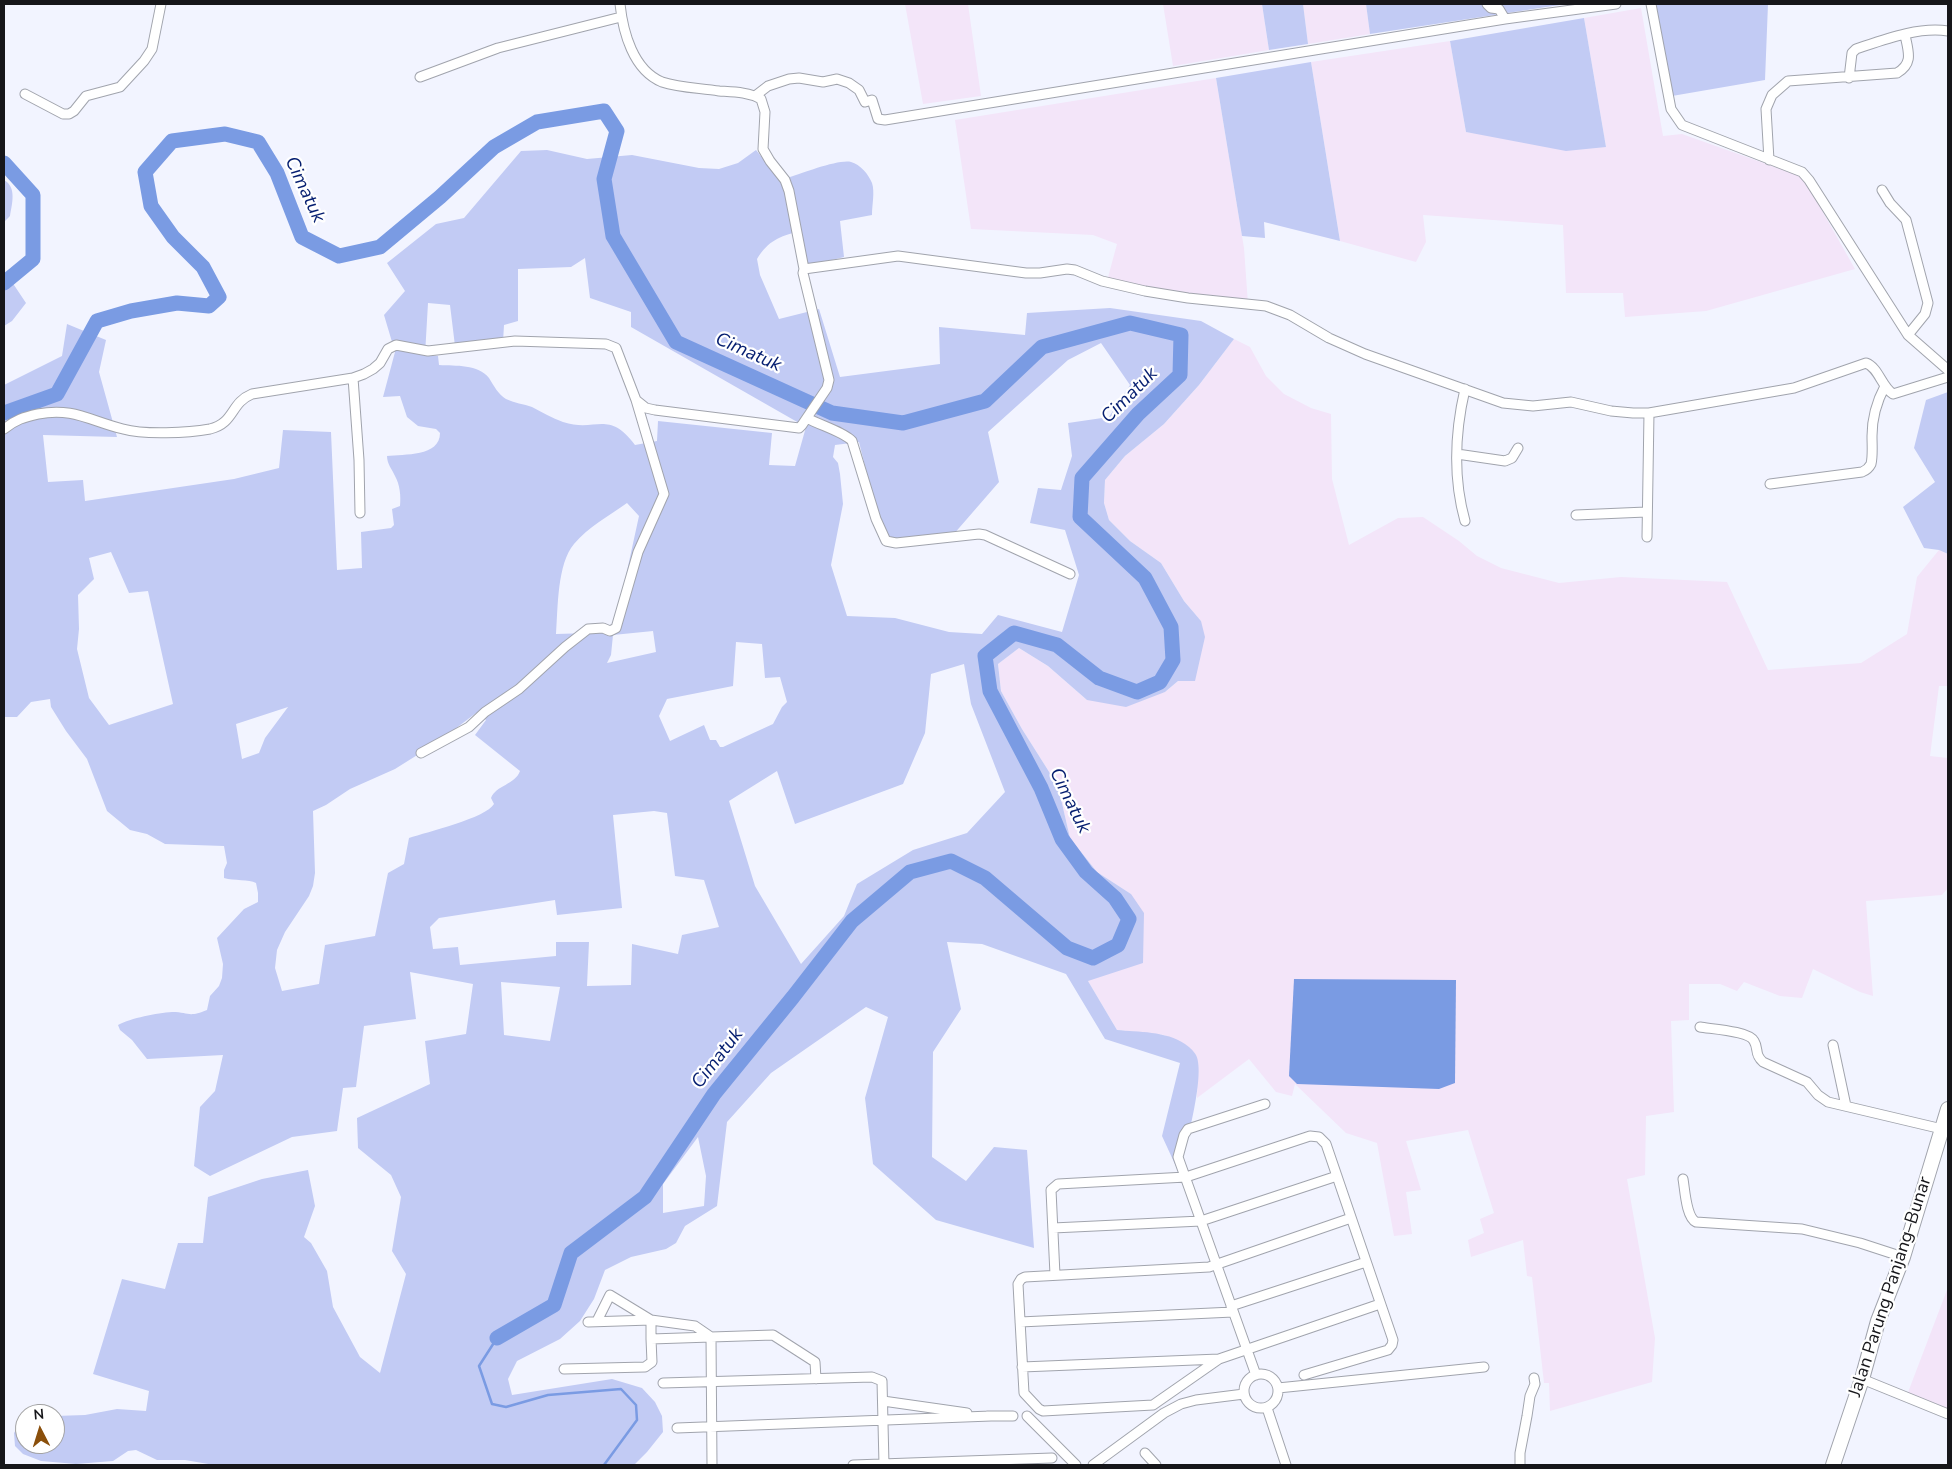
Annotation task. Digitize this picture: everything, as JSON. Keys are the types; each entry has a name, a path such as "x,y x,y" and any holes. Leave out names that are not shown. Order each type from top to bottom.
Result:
{"main road":[{"name":"Jalan Parung Panjang–Bunar","path":"1833,1465 1862,1379 1878,1321 1903,1256 1948,1109"}],"street":[{"path":"25,94 63,114 69,114 74,112 86,96 120,86 152,49 161,4"},
{"path":"620,4 621,17 634,57 654,77 677,86 755,96 761,99 766,112 764,149 770,161 785,180 789,191 804,269 803,273 829,380 827,388 802,425 794,428 656,410 646,408 636,400"},
{"path":"1488,4 1491,8 1498,9 1505,19"},
{"path":"755,96 768,86 789,78 824,82 837,78 850,83 859,90 864,101 872,100 878,119 885,120 1505,19 1616,4"},
{"path":"1651,4 1671,109 1682,125 1802,172 1809,180 1908,335 1948,370"},
{"path":"420,77 498,48 621,17"},
{"path":"1849,78 1852,53 1856,49 1890,37 1937,29 1948,31"},
{"path":"1770,160 1766,109 1772,95 1788,81 1897,73 1904,68 1909,60 1905,35"},
{"path":"1882,190 1890,203 1906,220 1928,303 1925,314 1908,335"},
{"path":"804,269 898,256 1026,273 1040,273 1061,268 1075,270 1102,282 1145,291 1188,298 1266,306 1290,314 1329,338 1365,354 1503,403 1521,406 1571,402 1632,414 1649,413 1794,388 1866,363 1871,365 1885,386 1893,394 1948,377"},
{"path":"4,429 20,418 54,411 73,413 123,430 143,433 210,429 229,419 242,398 252,394 352,378 364,374 380,363 388,349 396,345 428,350 515,341 606,344 616,348 636,400 664,494 638,552 616,628 610,631 603,628 588,629 565,647 519,689 485,712 470,727 421,753"},
{"path":"352,378 359,460 360,513"},
{"path":"1770,484 1867,470 1872,459 1874,422 1879,397 1885,386"},
{"path":"1465,389 1459,414 1457,454 1458,498 1465,521"},
{"path":"1647,537 1649,413"},
{"path":"808,416 823,427 847,436 852,441 876,519 886,541 896,543 979,534 985,535 1070,574"},
{"path":"1457,454 1505,461 1512,458 1518,448"},
{"path":"1576,515 1646,512"},
{"path":"1700,1027 1748,1035 1754,1040 1758,1057 1763,1062 1807,1082 1818,1095 1828,1102 1942,1128"},
{"path":"1833,1045 1846,1106"},
{"path":"1256,1375 1178,1157 1184,1134 1188,1129 1265,1104"},
{"path":"1055,1275 1051,1190 1058,1184 1186,1177 1310,1136 1319,1137 1326,1144 1393,1340 1388,1350 1304,1375"},
{"path":"1053,1228 1201,1221 1337,1176"},
{"path":"1683,1179 1689,1214 1692,1220 1696,1222 1802,1229 1903,1256"},
{"path":"1219,1359 1153,1405 1039,1409 1024,1394 1018,1284 1024,1277 1209,1268 1351,1218"},
{"path":"1020,1322 1232,1309 1366,1262"},
{"path":"651,1320 610,1296 592,1322 651,1320 695,1326 711,1337"},
{"path":"1022,1367 1219,1359 1380,1304"},
{"path":"564,1369 645,1367 652,1362 651,1320"},
{"path":"651,1339 773,1335 816,1362 816,1379"},
{"path":"711,1337 712,1465"},
{"path":"1278,1388 1484,1367"},
{"path":"1256,1375 1267,1375 1276,1382 1278,1388 1276,1400 1267,1408 1255,1408 1246,1400 1244,1394 1247,1382 1256,1375"},
{"path":"662,1384 872,1377 882,1381 884,1465"},
{"path":"1520,1465 1520,1453 1530,1396 1535,1384 1534,1378"},
{"path":"1862,1379 1948,1414"},
{"path":"1098,1464 1164,1413 1181,1404 1196,1400 1244,1394"},
{"path":"883,1401 991,1416"},
{"path":"1267,1408 1286,1465"},
{"path":"677,1428 1013,1416"},
{"path":"1027,1416 1076,1465"},
{"path":"1145,1453 1156,1465"},
{"path":"853,1465 1052,1458"}],"shaded area":[{"path":"905,4 968,4 981,96 923,104"},
{"path":"1163,4 1262,4 1269,50 1173,66"},
{"path":"1262,4 1303,4 1308,44 1269,50"},
{"path":"1303,4 1366,4 1370,34 1308,44"},
{"path":"1366,4 1566,4 1370,34"},
{"path":"1656,4 1768,4 1765,80 1672,96"},
{"path":"1641,8 1663,136 1682,134 1803,177 1855,269 1706,311 1625,317 1623,293 1566,293 1563,225 1423,215 1426,242 1416,262 1340,241 1311,62 1450,41 1466,132 1606,147 1584,18"},
{"path":"1584,18 1606,147 1566,151 1466,132 1450,41"},
{"path":"1311,62 1340,241 1264,222 1265,238 1242,236 1216,78"},
{"path":"1216,78 1244,248 1248,304 1107,281 1117,244 1093,235 971,229 955,120"},
{"path":"547,150 587,159 632,155 699,168 719,169 738,163 756,150 775,170 790,177 821,167 851,162 861,167 872,183 872,215 840,221 844,257 808,266 799,231 770,243 757,259 760,275 779,319 819,309 840,377 940,364 939,327 1025,335 1027,313 1110,308 1201,321 1234,339 1199,385 1164,424 1125,456 1105,480 1104,503 1109,520 1130,541 1161,563 1184,601 1201,621 1205,637 1195,681 1178,681 1165,692 1126,707 1087,700 1048,666 1019,648 998,664 1001,691 1022,729 1058,786 1070,838 1097,872 1131,894 1144,913 1143,963 1088,981 1117,1030 1161,1034 1185,1044 1196,1055 1198,1065 1197,1095 1179,1173 1162,1136 1180,1063 1105,1039 1066,974 982,944 947,942 961,1009 933,1052 932,1157 966,1181 994,1147 1027,1150 1034,1248 936,1220 873,1164 865,1098 888,1017 866,1007 771,1073 727,1122 717,1206 685,1226 676,1243 666,1249 631,1257 605,1270 594,1299 580,1321 560,1339 517,1361 508,1379 512,1395 612,1379 642,1388 655,1402 662,1416 663,1432 634,1465 214,1465 185,1460 157,1460 136,1450 128,1451 113,1461 76,1464 41,1461 23,1454 65,1454 65,1416 85,1415 117,1409 146,1411 149,1391 93,1374 122,1279 165,1289 178,1243 203,1243 208,1197 262,1179 308,1170 315,1206 304,1237 311,1243 327,1271 333,1307 360,1357 380,1373 406,1274 392,1251 401,1197 391,1175 358,1148 357,1118 430,1084 425,1041 466,1034 473,984 410,972 416,1019 364,1026 356,1087 343,1088 337,1131 292,1137 210,1176 194,1166 200,1107 215,1091 223,1055 147,1059 132,1040 120,1030 118,1025 159,1013 192,1014 207,1010 210,996 219,986 222,978 223,964 217,938 244,909 258,902 256,883 224,878 224,870 227,863 224,846 165,844 147,834 130,830 107,811 87,759 51,707 50,699 31,702 17,717 4,717 4,385 62,356 67,324 106,340 99,372 117,437 43,435 48,482 83,480 85,501 234,479 279,468 283,430 331,432 337,570 362,568 361,532 391,528 394,525 392,509 400,506 397,479 387,456 420,453 428,450 438,441 440,433 436,429 418,426 407,417 400,396 383,397 395,352 384,315 405,291 387,263 436,224 464,218 521,151","holes":["585,258 590,298 631,312 631,327 806,427 795,466 769,465 772,433 658,421 657,441 635,445 626,434 609,425 574,425 551,417 532,407 512,402 498,392 489,378 479,370 439,365 438,356 425,355 428,303 450,305 455,346 503,342 504,325 518,321 518,269 571,267","1101,343 1130,385 1109,417 1068,423 1072,456 1061,490 1038,488 1030,523 1065,530 1079,575 1062,632 998,615 982,634 949,632 895,618 847,616 831,565 843,504 838,463 833,457 835,445 859,442 882,534 896,543 953,535 999,482 988,432 1068,360","627,503 639,516 613,635 605,631 556,634 558,599 564,563 568,553 580,538 592,527","111,552 129,593 148,591 173,704 109,725 89,698 77,649 79,629 78,595 94,579 89,558","653,631 656,652 607,663 611,655 613,635","736,642 762,644 765,678 780,677 787,702 782,707 773,724 723,747 720,747 716,740 710,740 704,725 670,741 659,716 667,699 733,686","964,664 971,704 1005,792 967,833 913,850 857,884 844,916 801,964 755,886 729,801 777,771 795,824 903,784 925,733 931,674","288,707 265,738 259,753 242,759 236,724","476,713 479,713 486,720 475,735 520,771 518,776 493,794 491,798 494,804 489,809 468,819 409,838 404,864 388,873 375,936 325,945 319,984 282,991 275,968 277,950 285,932 309,896 313,886 315,873 313,811 350,789 395,769 438,742","654,811 667,813 675,876 704,880 719,927 682,935 678,954 632,944 631,985 587,986 589,942 556,942 556,956 460,965 458,947 433,949 430,927 439,918 555,900 557,915 622,908 613,815","501,982 560,987 550,1041 504,1035","698,1137 706,1176 704,1206 663,1213 663,1184"]},
{"path":"4,180 11,187 13,196 10,216 4,222"},
{"path":"4,270 26,303 12,321 4,326"},
{"path":"1234,339 1250,347 1266,376 1284,394 1311,408 1331,414 1332,479 1349,545 1398,518 1423,517 1459,541 1477,556 1501,568 1559,583 1621,577 1727,582 1768,670 1861,663 1907,634 1917,577 1939,550 1948,554 1948,686 1939,686 1930,756 1948,758 1948,888 1942,895 1866,901 1873,996 1860,992 1813,969 1802,998 1780,996 1744,982 1737,991 1720,984 1689,984 1689,1020 1671,1021 1674,1112 1646,1116 1645,1175 1627,1179 1655,1338 1652,1382 1550,1411 1549,1383 1544,1383 1532,1277 1527,1276 1523,1240 1471,1257 1468,1240 1484,1233 1480,1219 1494,1213 1468,1130 1406,1141 1421,1190 1406,1192 1412,1234 1394,1236 1377,1143 1346,1133 1295,1084 1292,1096 1276,1092 1249,1059 1197,1098 1198,1066 1196,1055 1184,1044 1164,1035 1117,1030 1088,981 1131,894 1097,872 1070,838 1058,786 1022,729 1001,691 998,664 1019,648 1048,666 1087,700 1165,692 1178,681 1201,621 1184,601 1161,563 1130,541 1109,520 1104,503 1105,480 1125,456 1164,424 1199,385"},
{"path":"1948,392 1948,554 1939,550 1924,548 1903,507 1935,482 1914,448 1926,400"},
{"path":"1948,1291 1948,1412 1907,1395"}],"water":[{"path":"1294,979 1456,980 1455,1083 1439,1089 1297,1084 1289,1076"}],"waterway":[{"name":"Cimatuk","path":"4,413 57,394 97,321 131,311 177,303 209,306 219,297 203,267 173,237 151,206 145,172 172,141 225,134 258,142 277,173 302,237 339,256 380,247 440,197 494,147 537,122 604,111 617,131 604,179 613,236 676,342 832,413 903,423 985,401 1042,347 1130,323 1181,335 1180,375 1138,414 1082,478 1080,517 1145,578 1171,627 1173,660 1160,682 1137,692 1099,678 1057,645 1014,633 985,656 990,691 1041,788 1062,839 1086,872 1115,898 1129,919 1118,945 1093,958 1067,948 985,878 951,861 910,872 852,921 714,1094 645,1197 571,1253 554,1305 497,1338"},
{"name":"Cimatuk","path":"4,163 33,195 33,259 4,283"},
{"path":"497,1338 479,1366 492,1404 506,1407 548,1395 621,1389 636,1405 637,1420 604,1465"}]}
